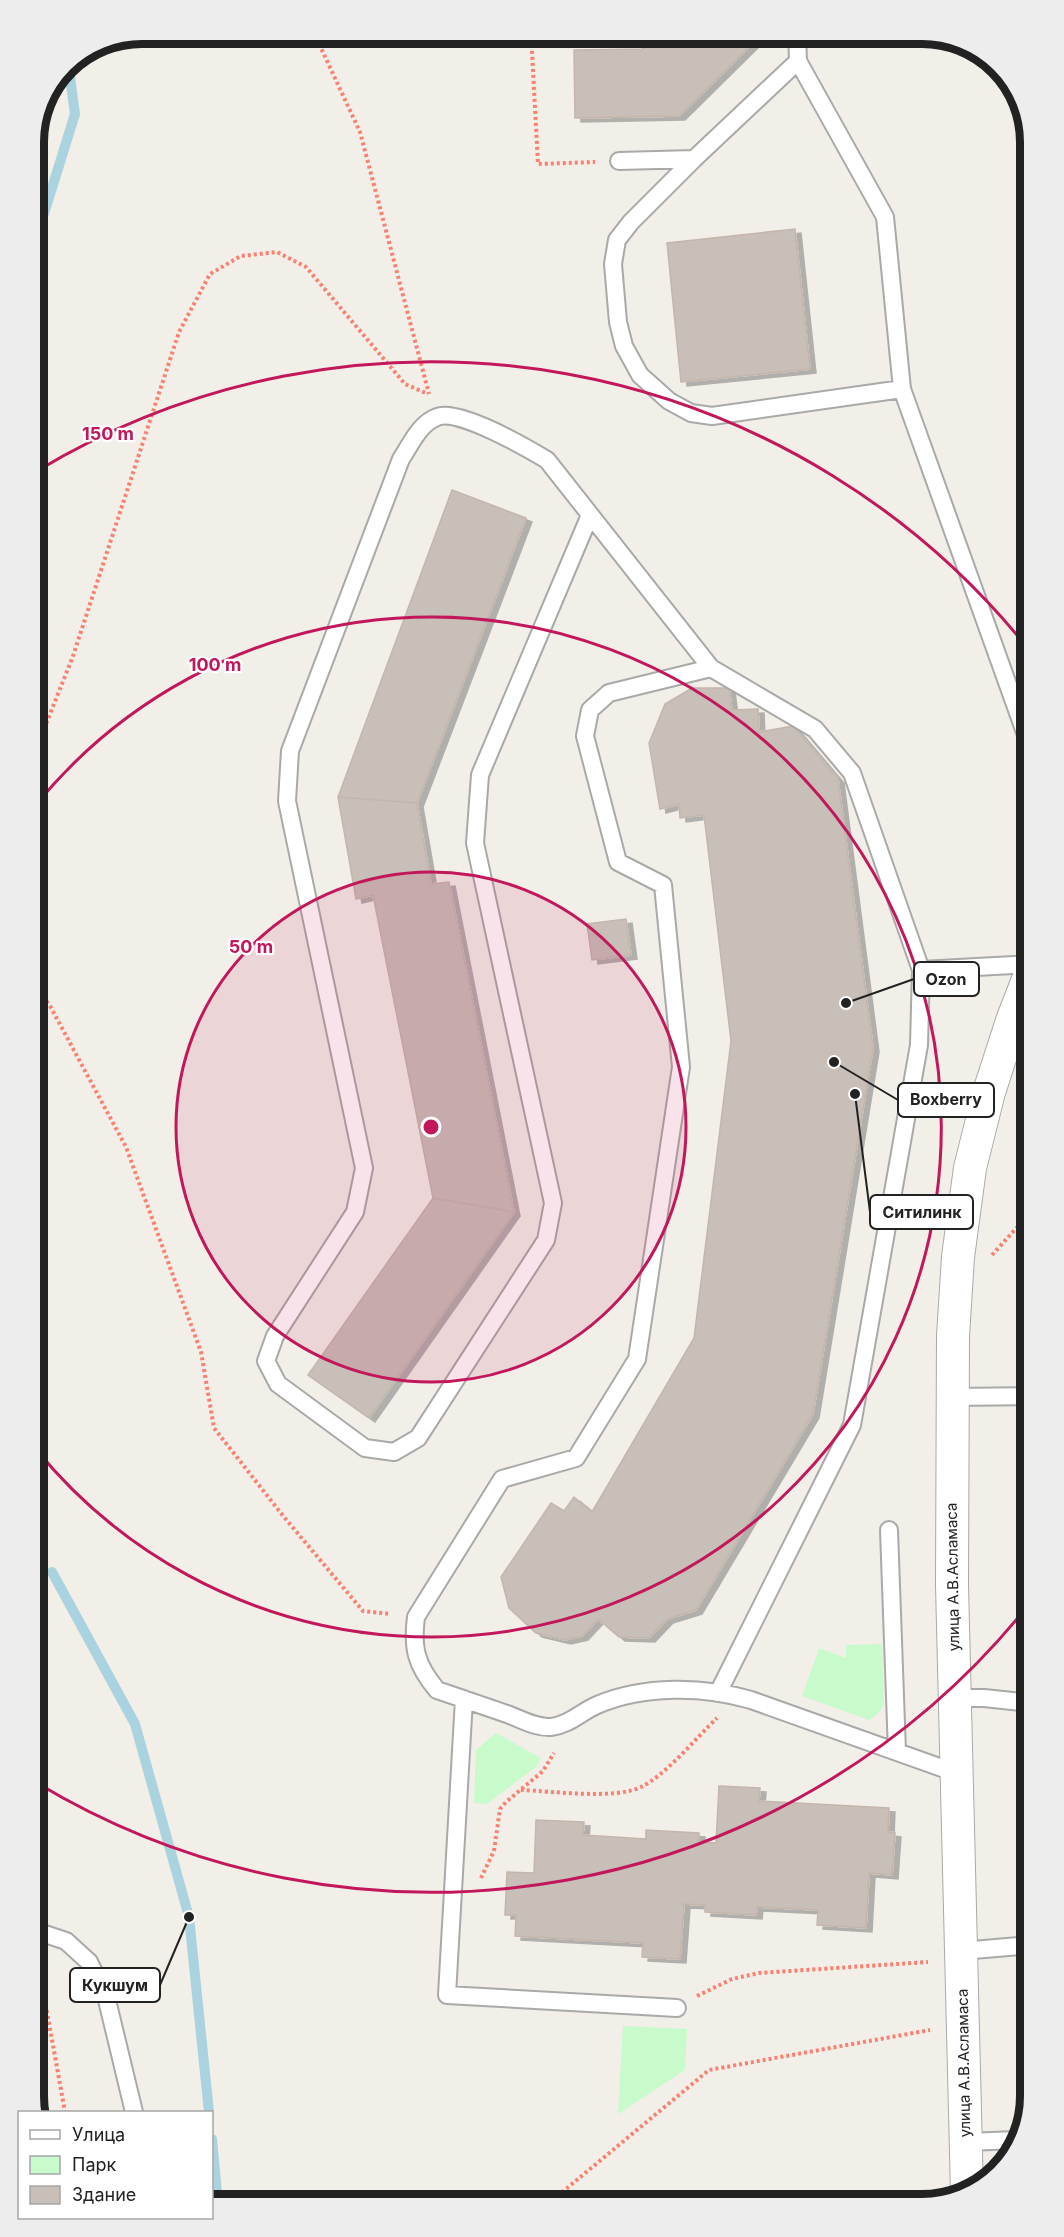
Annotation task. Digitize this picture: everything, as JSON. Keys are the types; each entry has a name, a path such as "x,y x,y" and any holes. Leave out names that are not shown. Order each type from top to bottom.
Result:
{"street":[{"name":"улица А.В.Асламаса","path":"967,2183 952,1585 953,1336 958,1257 970,1168 989,1092 1020,1000"}],"lane":[{"path":"797,44 798,61 885,217 902,389 1020,718"},
{"path":"798,61 694,159 631,222 618,240 613,264 618,322 624,346 640,375 669,401 691,414 712,416 902,389"},
{"path":"619,161 694,159"},
{"path":"590,514 480,775 475,843 553,1203 546,1240 418,1438 394,1452 364,1448 278,1384 266,1361 275,1336 356,1212 364,1168 287,801 290,751 401,459 422,428 438,416 460,418 515,440 547,460 590,514 711,668 815,729 852,773 921,970 919,1045 852,1425 718,1693"},
{"path":"711,668 609,693 590,710 585,736 618,862 663,885 681,1067 637,1359 576,1458 502,1479 416,1617 414,1638 418,1661 426,1677 437,1689 541,1726 561,1725 589,1708 620,1698 660,1691 687,1690 718,1693 738,1696 956,1773"},
{"path":"921,970 1020,965"},
{"path":"952,1397 1020,1396"},
{"path":"889,1530 897,1752"},
{"path":"955,1698 1020,1702"},
{"path":"464,1699 447,1995 677,2007"},
{"path":"44,1933 66,1941 89,1962 106,1996 134,2111"},
{"path":"961,1955 1020,1947"},
{"path":"966,2142 1009,2140"}],"path":[{"path":"44,730 74,656 179,332 210,274 241,256 277,252 306,267 405,384 429,394 360,132 319,44"},
{"path":"532,44 538,164 619,161"},
{"path":"44,999 49,1004 126,1147 201,1352 214,1428 284,1517 363,1611 416,1617"},
{"path":"521,1790 613,1793 629,1792 641,1787 661,1774 738,1696"},
{"path":"480,1878 494,1851 500,1809 546,1767 574,1719"},
{"path":"677,2007 712,1987 745,1975 961,1955"},
{"path":"44,1992 65,2111"},
{"path":"561,2194 709,2070 963,2024"}],"green space":[{"path":"882,1644 884,1704 879,1712 869,1720 802,1696 819,1648 846,1658 846,1645"},
{"path":"496,1733 541,1758 537,1766 487,1804 474,1803 476,1750"},
{"path":"623,2026 687,2029 685,2070 618,2114"}],"building":[{"path":"648,44 752,44 679,116 575,118 574,50 642,49"},
{"path":"795,229 810,369 681,382 667,243"},
{"path":"452,490 526,518 417,803 338,797"},
{"path":"692,688 729,688 732,710 758,709 759,732 793,726 838,779 873,1048 813,1414 696,1610 667,1619 649,1638 619,1637 598,1619 582,1636 565,1640 536,1633 509,1608 501,1577 551,1503 564,1511 574,1497 592,1512 694,1338 731,1041 704,815 680,818 679,804 660,809 649,743 665,704"},
{"path":"338,797 417,803 431,884 449,882 514,1212 433,1198 373,895 356,899"},
{"path":"626,919 631,955 592,960 587,924"},
{"path":"433,1198 514,1212 369,1418 308,1375"},
{"path":"719,1786 760,1788 759,1801 889,1808 888,1832 895,1833 892,1875 869,1873 866,1928 817,1925 818,1910 757,1907 756,1915 705,1912 705,1905 684,1904 680,1959 642,1957 643,1943 515,1936 516,1915 505,1915 507,1872 534,1873 536,1820 584,1822 583,1835 646,1839 646,1830 699,1833 699,1842 716,1843"}],"waterway":[{"path":"44,214 75,114 70,76"},
{"path":"52,1572 135,1724 189,1917 209,2111"},
{"path":"213,2150 217,2193"}],"place":[{"name":"Ozon","path":"846,1003"},
{"name":"Boxberry","path":"834,1062"},
{"name":"Ситилинк","path":"855,1094"},
{"name":"Кукшум","path":"189,1917"}]}
